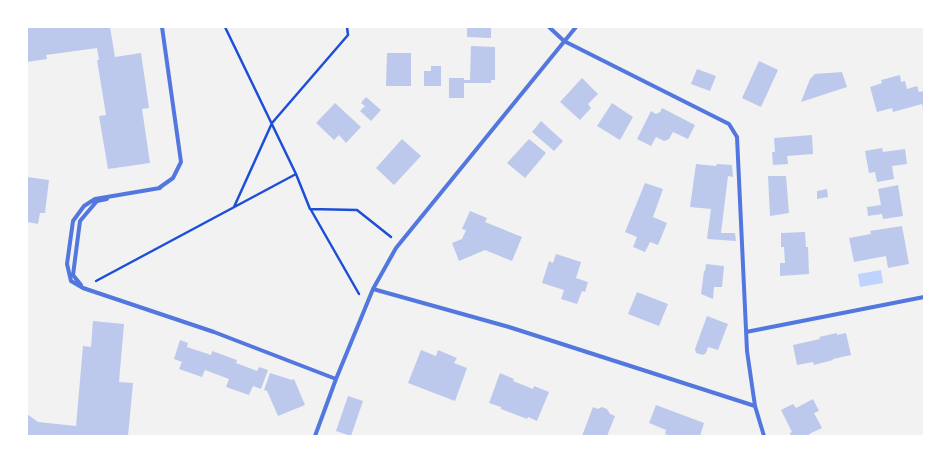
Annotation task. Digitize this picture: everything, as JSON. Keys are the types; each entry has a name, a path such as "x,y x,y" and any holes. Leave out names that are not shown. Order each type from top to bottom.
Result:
{"street":[{"path":"83,288 74,275 80,221 97,201 160,188 173,178 181,162 162,27"},
{"path":"549,27 564,41 728,124 737,137 747,351 754,406 764,436"},
{"path":"315,436 336,379 373,289 396,248 576,27"},
{"path":"160,188 95,198 84,206 74,221 67,264 71,281 83,288 214,332 336,379"},
{"path":"373,289 509,327 754,406"},
{"path":"746,332 924,297"}],"path":[{"path":"225,27 296,174 310,209 366,306"},
{"path":"234,208 272,123 348,35 347,27"},
{"path":"83,288 296,174"},
{"path":"310,209 357,210 399,244"}],"water":[{"path":"881,270 883,283 860,287 858,274"}],"building":[{"path":"27,27 110,27 115,57 141,53 149,108 142,109 150,163 108,169 99,116 106,115 97,60 99,60 97,48 46,55 47,59 27,62"},
{"path":"467,27 491,27 491,38 467,37"},
{"path":"471,46 495,47 495,80 491,80 491,83 464,83 464,98 449,98 449,78 464,78 464,80 470,80"},
{"path":"387,53 411,53 411,86 386,86"},
{"path":"759,61 778,70 761,107 742,98"},
{"path":"431,66 441,66 441,86 424,86 424,71 431,71"},
{"path":"697,69 716,76 710,91 691,84"},
{"path":"842,72 847,87 801,102 810,79 815,74"},
{"path":"900,75 901,82 905,81 907,89 917,86 919,92 924,91 924,108 922,104 893,112 892,108 877,112 870,87 882,83 881,80"},
{"path":"582,78 598,94 588,104 591,108 580,120 560,102"},
{"path":"366,97 381,110 371,121 360,111 365,106 361,103"},
{"path":"335,103 361,127 346,143 339,135 334,140 316,123"},
{"path":"612,103 633,117 620,140 597,126"},
{"path":"662,108 695,125 688,139 673,132 669,139 664,141 656,137 651,146 637,139 651,111 656,114 660,112"},
{"path":"541,121 563,141 554,151 532,132"},
{"path":"812,135 813,154 787,156 788,164 773,165 772,152 775,152 774,138"},
{"path":"402,139 421,156 394,185 376,168"},
{"path":"529,139 546,153 525,178 507,163"},
{"path":"882,148 883,152 905,149 907,164 892,166 894,179 877,182 875,172 869,173 865,151"},
{"path":"696,164 716,166 717,164 732,165 733,177 728,176 721,233 735,233 736,241 707,239 711,209 690,207"},
{"path":"768,176 786,176 789,213 770,216"},
{"path":"27,177 49,180 45,213 40,213 38,224 27,222"},
{"path":"645,183 663,189 653,217 667,223 658,245 650,242 645,252 633,247 637,237 625,232"},
{"path":"898,185 903,216 883,219 882,214 868,216 867,207 881,205 878,189"},
{"path":"827,189 828,197 817,199 817,191"},
{"path":"470,211 487,218 485,222 522,237 512,261 485,250 459,261 452,243 462,239 466,230 462,229"},
{"path":"902,226 909,264 888,268 886,256 854,262 849,238 871,234 870,231"},
{"path":"805,232 806,247 808,247 809,274 780,276 780,263 785,263 784,247 781,247 781,233"},
{"path":"556,254 581,262 576,278 588,282 585,292 582,291 577,304 561,299 564,290 542,283 549,261 553,263"},
{"path":"706,264 724,266 722,287 714,287 713,299 701,294"},
{"path":"637,292 668,304 659,326 628,314"},
{"path":"707,316 728,324 718,350 708,347 706,353 703,355 696,353 695,349"},
{"path":"93,321 124,324 119,382 133,383 128,436 27,436 27,414 38,422 76,426 83,346 91,347"},
{"path":"837,333 837,335 846,333 851,355 814,365 813,362 797,365 793,345 820,339 819,337"},
{"path":"180,340 188,343 187,347 211,355 212,351 237,360 236,363 257,371 259,367 268,370 261,389 253,386 249,395 226,387 229,379 205,370 202,377 179,369 182,362 174,359"},
{"path":"421,350 436,356 438,350 457,358 454,363 467,368 455,401 408,383"},
{"path":"270,373 292,380 294,379 305,405 278,416 267,391 264,390"},
{"path":"500,373 514,379 513,381 533,389 534,386 549,392 537,421 528,417 527,419 489,403"},
{"path":"348,396 363,401 351,436 336,431"},
{"path":"813,399 819,411 814,413 822,428 809,434 810,436 791,436 790,433 792,432 781,410 793,404 796,408"},
{"path":"656,405 704,423 700,436 670,436 665,434 666,430 649,423"},
{"path":"593,407 598,409 602,407 607,409 610,414 615,416 607,436 582,436"}]}
